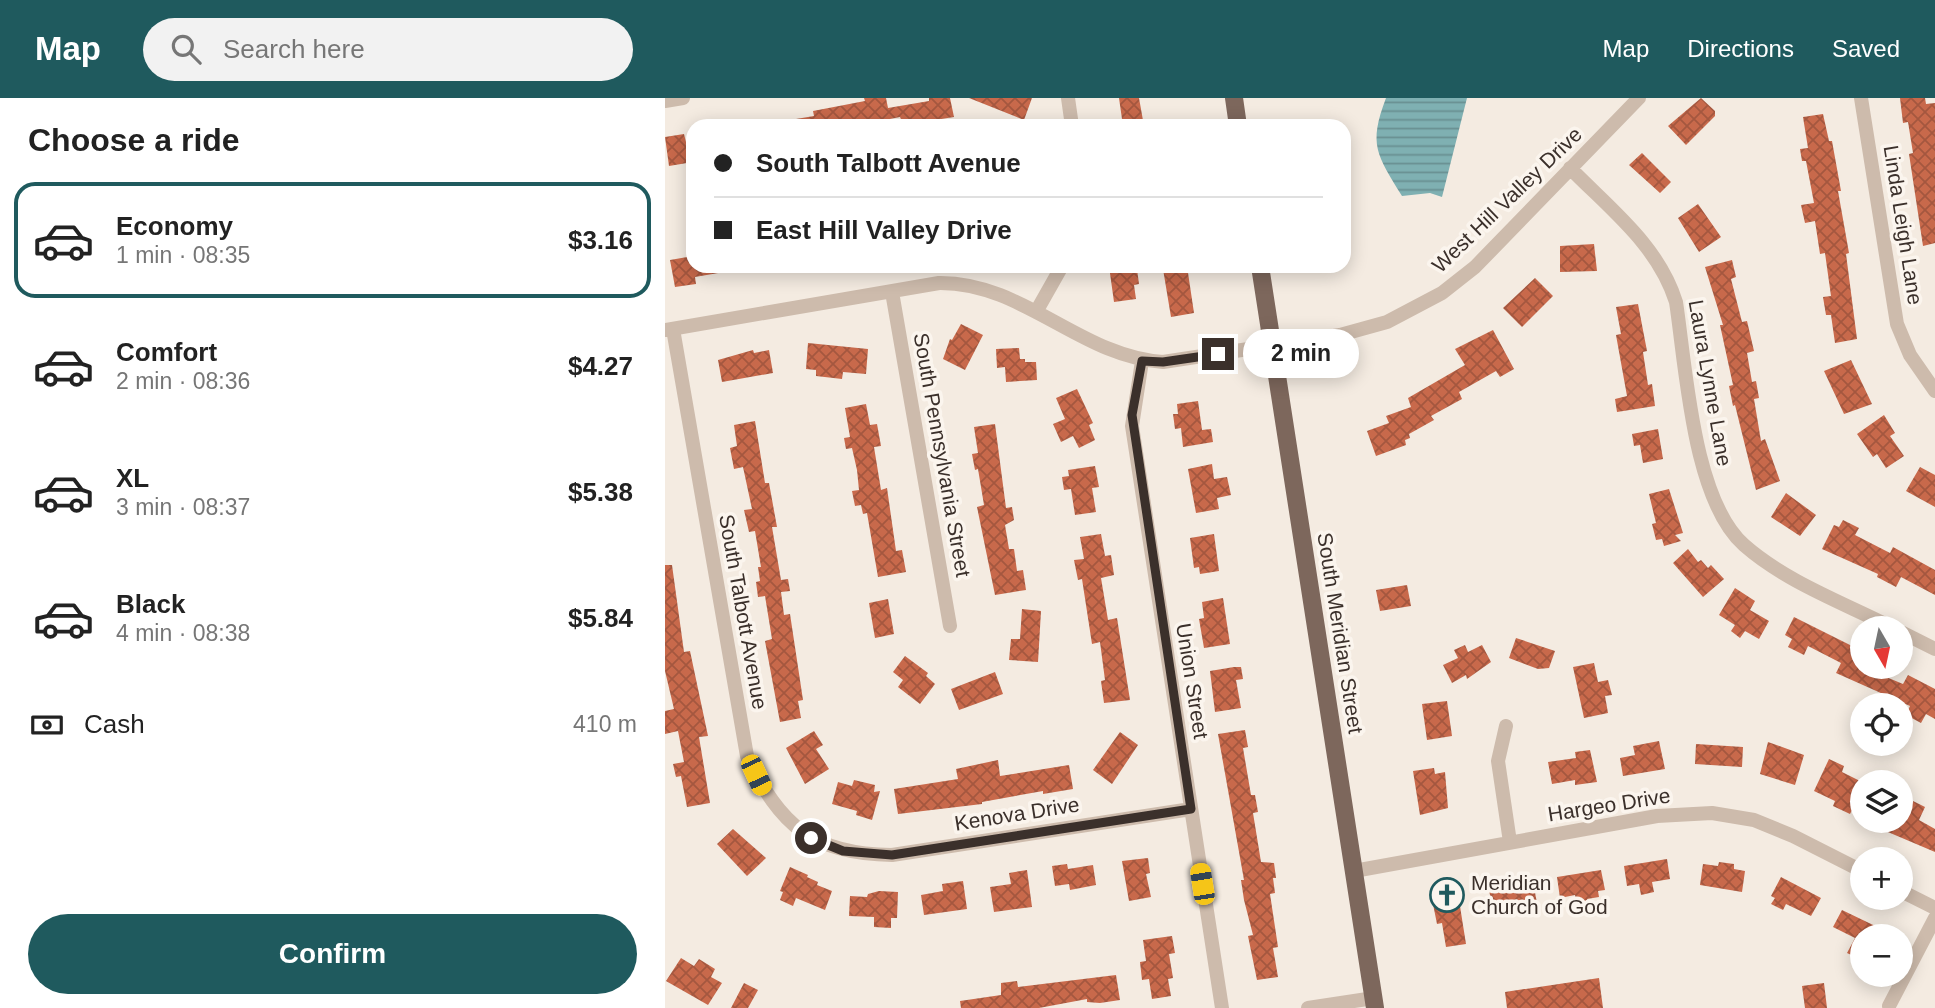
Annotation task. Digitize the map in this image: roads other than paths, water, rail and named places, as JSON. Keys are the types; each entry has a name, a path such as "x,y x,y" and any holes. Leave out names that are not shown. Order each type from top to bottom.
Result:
{"main road":[{"path":"1234,98 1237,119"},
{"name":"South Meridian Street","path":"1261,273 1375,1003"}],"street":[{"path":"665,101 683,98"},
{"path":"1067,98 1071,119"},
{"name":"West Hill Valley Drive","path":"669,330 939,282 965,282 997,292 1103,349 1142,361 1163,362 1340,335 1387,322 1442,293 1475,267 1639,98"},
{"name":"Linda Leigh Lane","path":"1861,98 1897,324 1915,365 1935,391"},
{"name":"Laura Lynne Lane","path":"1570,168 1651,250 1667,274 1676,302 1704,477 1720,515 1742,544 1776,569 1869,616"},
{"path":"1036,312 1058,273"},
{"name":"South Pennsylvania Street","path":"892,292 950,625"},
{"name":"South Talbott Avenue","path":"669,330 747,756 765,794 783,816 811,838 850,852"},
{"name":"Union Street","path":"1142,361 1132,426 1221,1008"},
{"path":"1913,638 1935,649"},
{"path":"1506,726 1498,761 1510,842"},
{"name":"Kenova Drive","path":"850,852 892,855 1191,809"},
{"name":"Hargeo Drive","path":"1354,871 1657,816 1713,813 1754,820 1850,865"},
{"path":"1913,897 1935,908"},
{"path":"1889,1006 1935,918"},
{"path":"1308,1008 1375,1003"}],"water":[{"path":"1386,98 1467,98 1442,197 1430,193 1402,196 1386,170 1378,149 1377,127"}],"place":[{"name":"Meridian Church of God","path":"1447,895"}]}
